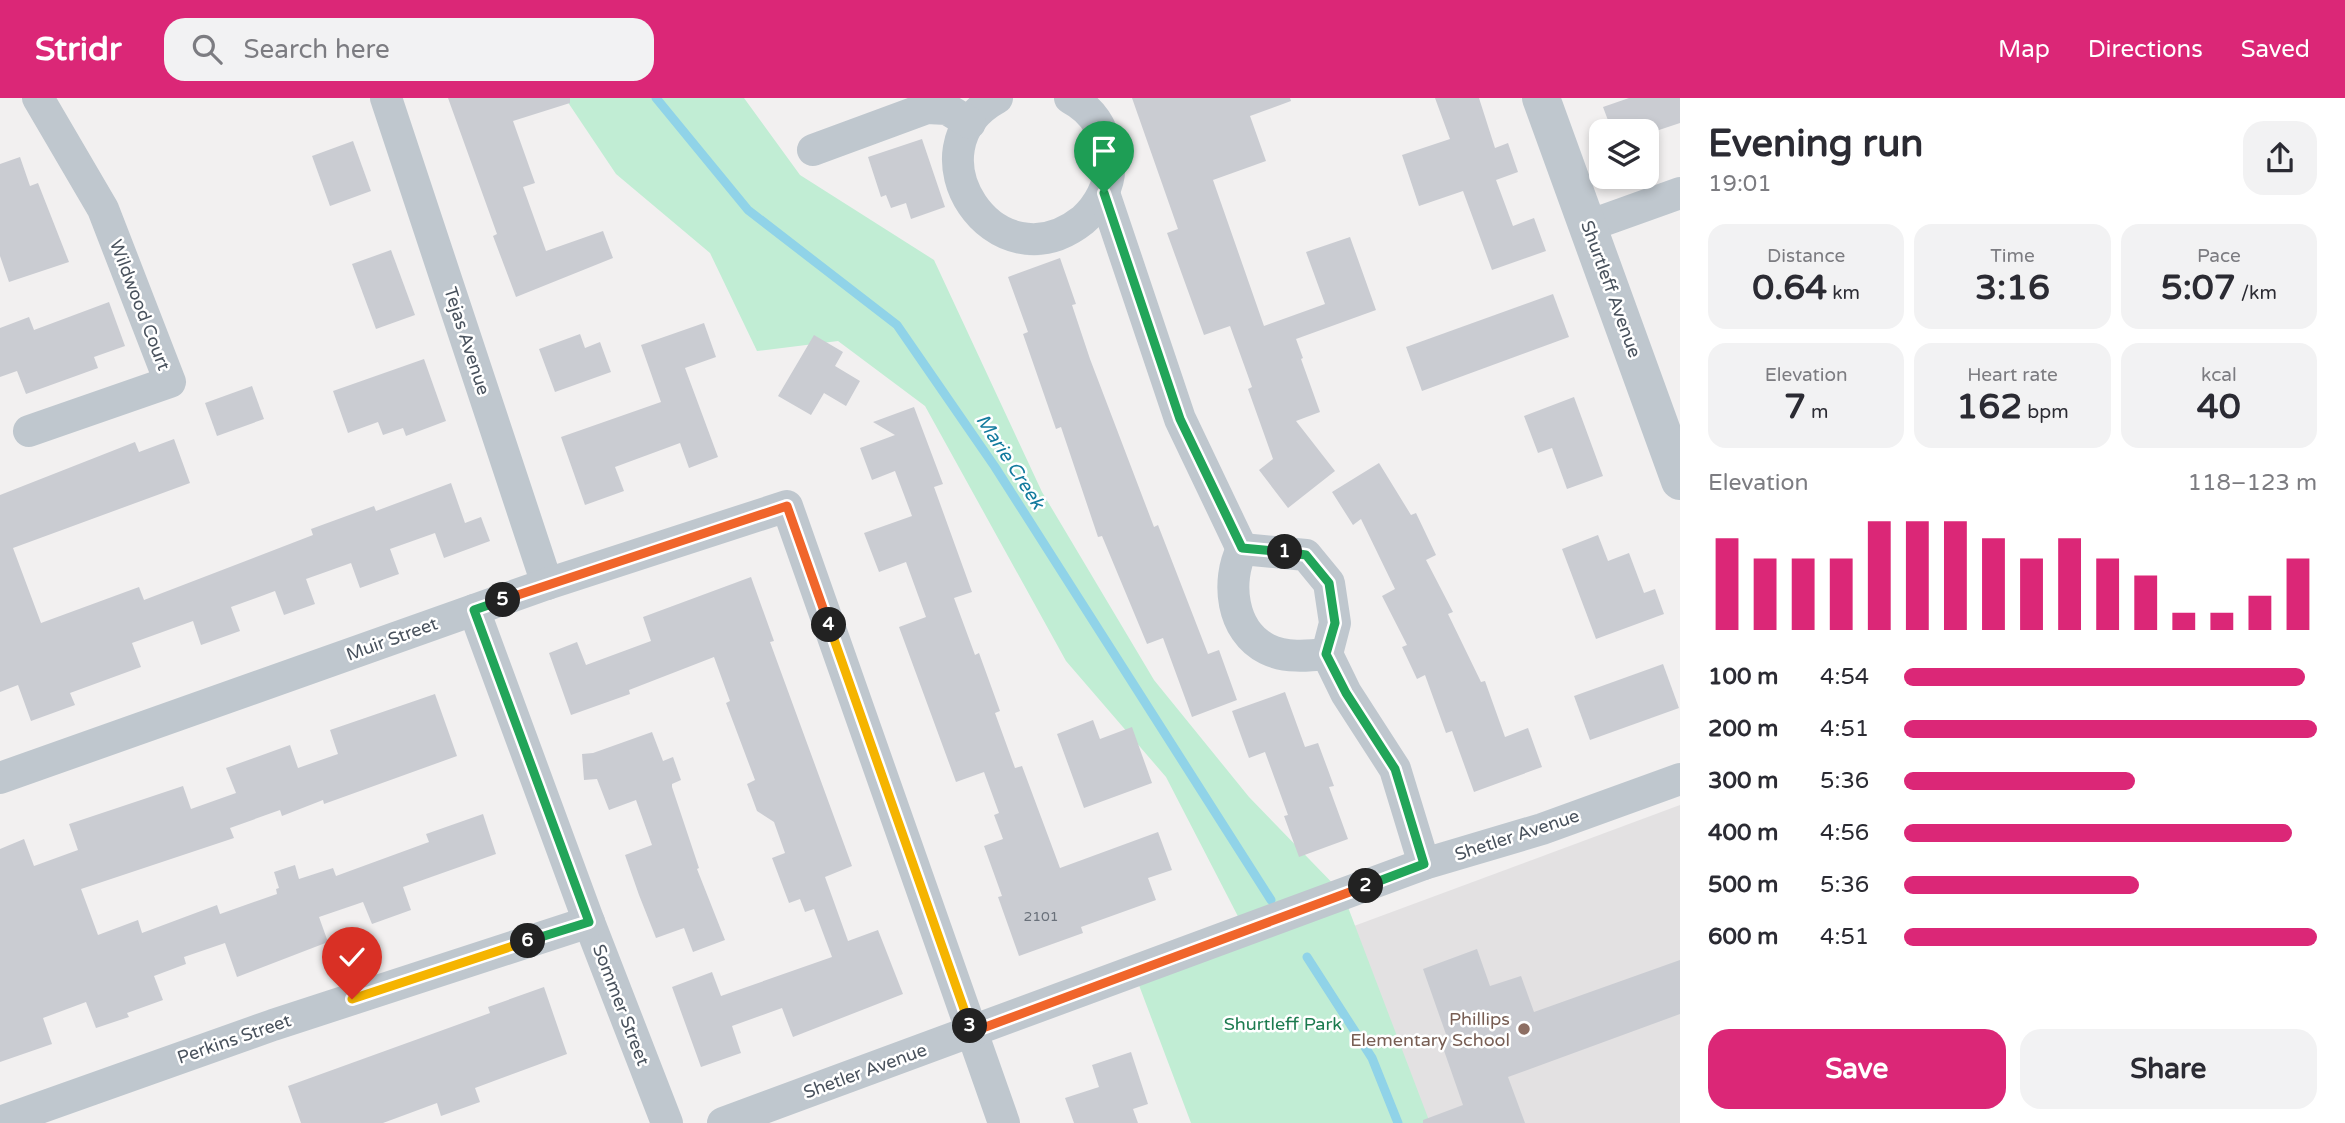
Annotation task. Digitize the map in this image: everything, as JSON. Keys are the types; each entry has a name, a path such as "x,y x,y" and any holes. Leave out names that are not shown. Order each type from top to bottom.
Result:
{"street":[{"name":"Wildwood Court","path":"29,431 170,382 103,209 38,98"},
{"name":"Tejas Avenue","path":"386,98 547,584"},
{"path":"998,98 986,104 970,122 960,145 958,170 964,194 978,215 998,230 1022,239 1047,238 1070,230 1090,214 1104,193 1110,169 1107,144 1100,125 1084,102"},
{"name":"Shurtleff Avenue","path":"1541,98 1680,481"},
{"path":"813,150 928,108 947,109 970,122"},
{"path":"1104,193 1180,419 1242,548"},
{"path":"1588,226 1680,193"},
{"name":"Muir Street","path":"0,778 547,584 787,506 972,1032"},
{"path":"1242,548 1306,555 1329,583 1335,623 1326,654 1346,693 1395,769 1424,864"},
{"path":"1242,548 1233,566 1234,601 1244,632 1267,649 1297,656 1326,654"},
{"name":"Sommer Street","path":"474,610 589,922 667,1123"},
{"name":"Shetler Avenue","path":"723,1123 1424,864 1542,829 1680,779"},
{"name":"Perkins Street","path":"0,1122 272,1024 589,922"},
{"path":"972,1032 1004,1123"}],"shaded area":[{"name":"Phillips Elementary School","path":"1680,805 1680,1123 1407,1123 1327,936"}],"green space":[{"name":"Shurtleff Park","path":"565,98 744,98 800,175 934,260 1042,492 1154,680 1249,797 1343,894 1430,1123 1191,1123 1134,972 1245,930 1166,777 1066,661 925,406 838,341 757,351 710,253 616,174"}],"building":[{"path":"448,98 570,98 570,103 513,121 535,183 523,187 546,251 603,231 613,258 516,297 493,236 497,234"},
{"path":"1132,98 1290,98 1291,101 1250,116 1266,161 1213,180 1264,326 1325,304 1306,252 1350,237 1376,310 1296,339 1320,412 1296,421 1335,471 1288,508 1259,470 1273,459 1248,389 1252,387 1230,326 1204,335 1167,233 1178,229"},
{"path":"1435,98 1479,98 1495,148 1508,143 1518,172 1496,180 1513,226 1534,218 1546,251 1492,270 1463,191 1419,206 1402,155 1450,139"},
{"path":"1629,98 1680,98 1680,123 1659,130 1659,119 1608,119 1603,107"},
{"path":"922,139 945,207 911,219 906,203 891,208 886,195 881,197 868,157"},
{"path":"353,141 371,191 330,206 312,156"},
{"path":"20,157 30,186 38,183 69,262 9,282 0,256 0,164"},
{"path":"391,250 415,315 376,329 352,264"},
{"path":"1060,258 1076,304 1072,305 1090,359 1154,527 1158,525 1208,654 1219,650 1237,700 1192,717 1163,638 1147,644 1102,536 1098,537 1061,427 1056,429 1023,334 1028,332 1008,277"},
{"path":"1553,294 1569,337 1422,391 1406,347"},
{"path":"109,302 125,346 94,357 98,368 26,394 17,371 0,377 0,328 29,317 34,330"},
{"path":"704,323 716,357 685,368 718,457 689,468 680,443 615,467 624,491 585,505 561,437 661,402 641,345"},
{"path":"580,334 585,348 600,342 611,372 555,392 539,349"},
{"path":"814,335 843,352 835,366 860,381 846,406 824,393 811,415 778,396"},
{"path":"424,359 446,421 406,436 403,428 383,435 378,422 348,433 333,391"},
{"path":"252,386 264,419 217,436 205,403"},
{"path":"1574,397 1603,476 1567,489 1552,448 1538,453 1524,416"},
{"path":"914,407 943,484 934,487 972,592 954,598 975,655 979,653 1000,711 995,713 1015,768 1022,766 1060,868 1158,832 1172,870 1148,878 1156,900 1081,927 1083,933 1019,956 998,897 1002,896 984,846 1003,839 994,815 999,813 984,772 956,782 899,627 926,617 906,562 879,572 864,533 912,516 895,471 872,480 860,448 895,435 873,422"},
{"path":"174,439 190,483 13,548 41,623 139,587 144,600 313,535 311,529 374,506 376,511 451,483 465,523 481,517 490,541 444,558 435,533 390,549 399,574 360,588 351,563 306,579 315,604 284,615 275,591 231,607 240,631 201,645 193,621 132,643 141,667 70,693 75,705 31,721 18,685 0,692 0,495 135,442 139,452"},
{"path":"1379,463 1411,515 1416,513 1436,555 1426,560 1453,612 1448,614 1481,682 1485,681 1505,737 1528,728 1542,767 1474,792 1452,731 1446,733 1425,675 1417,679 1402,647 1407,645 1382,596 1395,589 1361,519 1353,525 1332,492"},
{"path":"1598,535 1608,561 1629,553 1644,593 1655,589 1664,614 1596,639 1562,549"},
{"path":"751,577 774,641 770,642 852,866 825,877 848,941 878,930 903,994 793,1037 782,1008 732,1026 741,1053 701,1067 672,987 712,972 721,996 832,957 814,909 805,912 800,899 789,903 772,858 785,853 774,822 757,811 747,784 755,780 726,703 730,701 714,657 629,690 630,694 571,715 549,653 577,642 586,665 651,641 643,617"},
{"path":"1663,664 1679,708 1590,740 1574,696"},
{"path":"1285,692 1305,747 1318,743 1334,786 1329,787 1348,839 1299,857 1284,816 1288,815 1265,752 1249,758 1232,711"},
{"path":"435,694 457,756 324,804 323,800 282,816 280,810 230,828 234,838 81,889 98,935 138,920 142,933 217,905 220,914 277,894 276,889 279,888 274,872 295,865 299,879 333,868 336,876 429,842 426,834 483,814 496,854 403,887 411,910 372,924 363,902 319,917 328,942 237,977 225,943 184,957 186,964 154,976 163,1000 127,1013 129,1017 96,1028 86,1002 43,1018 52,1044 0,1062 0,849 24,839 34,866 78,850 69,824 183,786 191,809 236,793 226,768 290,745 298,768 338,754 330,730"},
{"path":"1093,720 1100,739 1132,727 1152,783 1084,808 1057,734"},
{"path":"652,732 663,761 673,757 681,780 672,784 672,787 699,868 697,869 725,940 693,952 684,928 656,938 639,895 625,855 652,845 636,800 609,810 597,779 584,780 582,754 593,753"},
{"path":"1477,949 1490,986 1521,976 1534,1012 1680,960 1680,1014 1508,1077 1525,1123 1423,1123 1423,1120 1463,1105 1441,1042 1448,1040 1423,969"},
{"path":"544,987 567,1054 475,1088 480,1102 441,1116 437,1103 383,1123 301,1123 288,1086 490,1013 488,1007"},
{"path":"1131,1052 1148,1104 1133,1109 1138,1123 1074,1123 1065,1098 1099,1087 1092,1065"}],"waterway":[{"name":"Marie Creek","path":"656,98 748,210 897,325 995,467 1271,900"},
{"name":"Marie Creek","path":"1307,957 1372,1058 1398,1123"}],"place":[{"name":"Phillips Elementary School","path":"1524,1029"}],"route":[{"path":"352,999 589,922 474,610 787,506 972,1032 1424,864 1395,769 1346,693 1326,654 1335,623 1329,583 1306,555 1242,548 1180,419 1104,193"}]}
